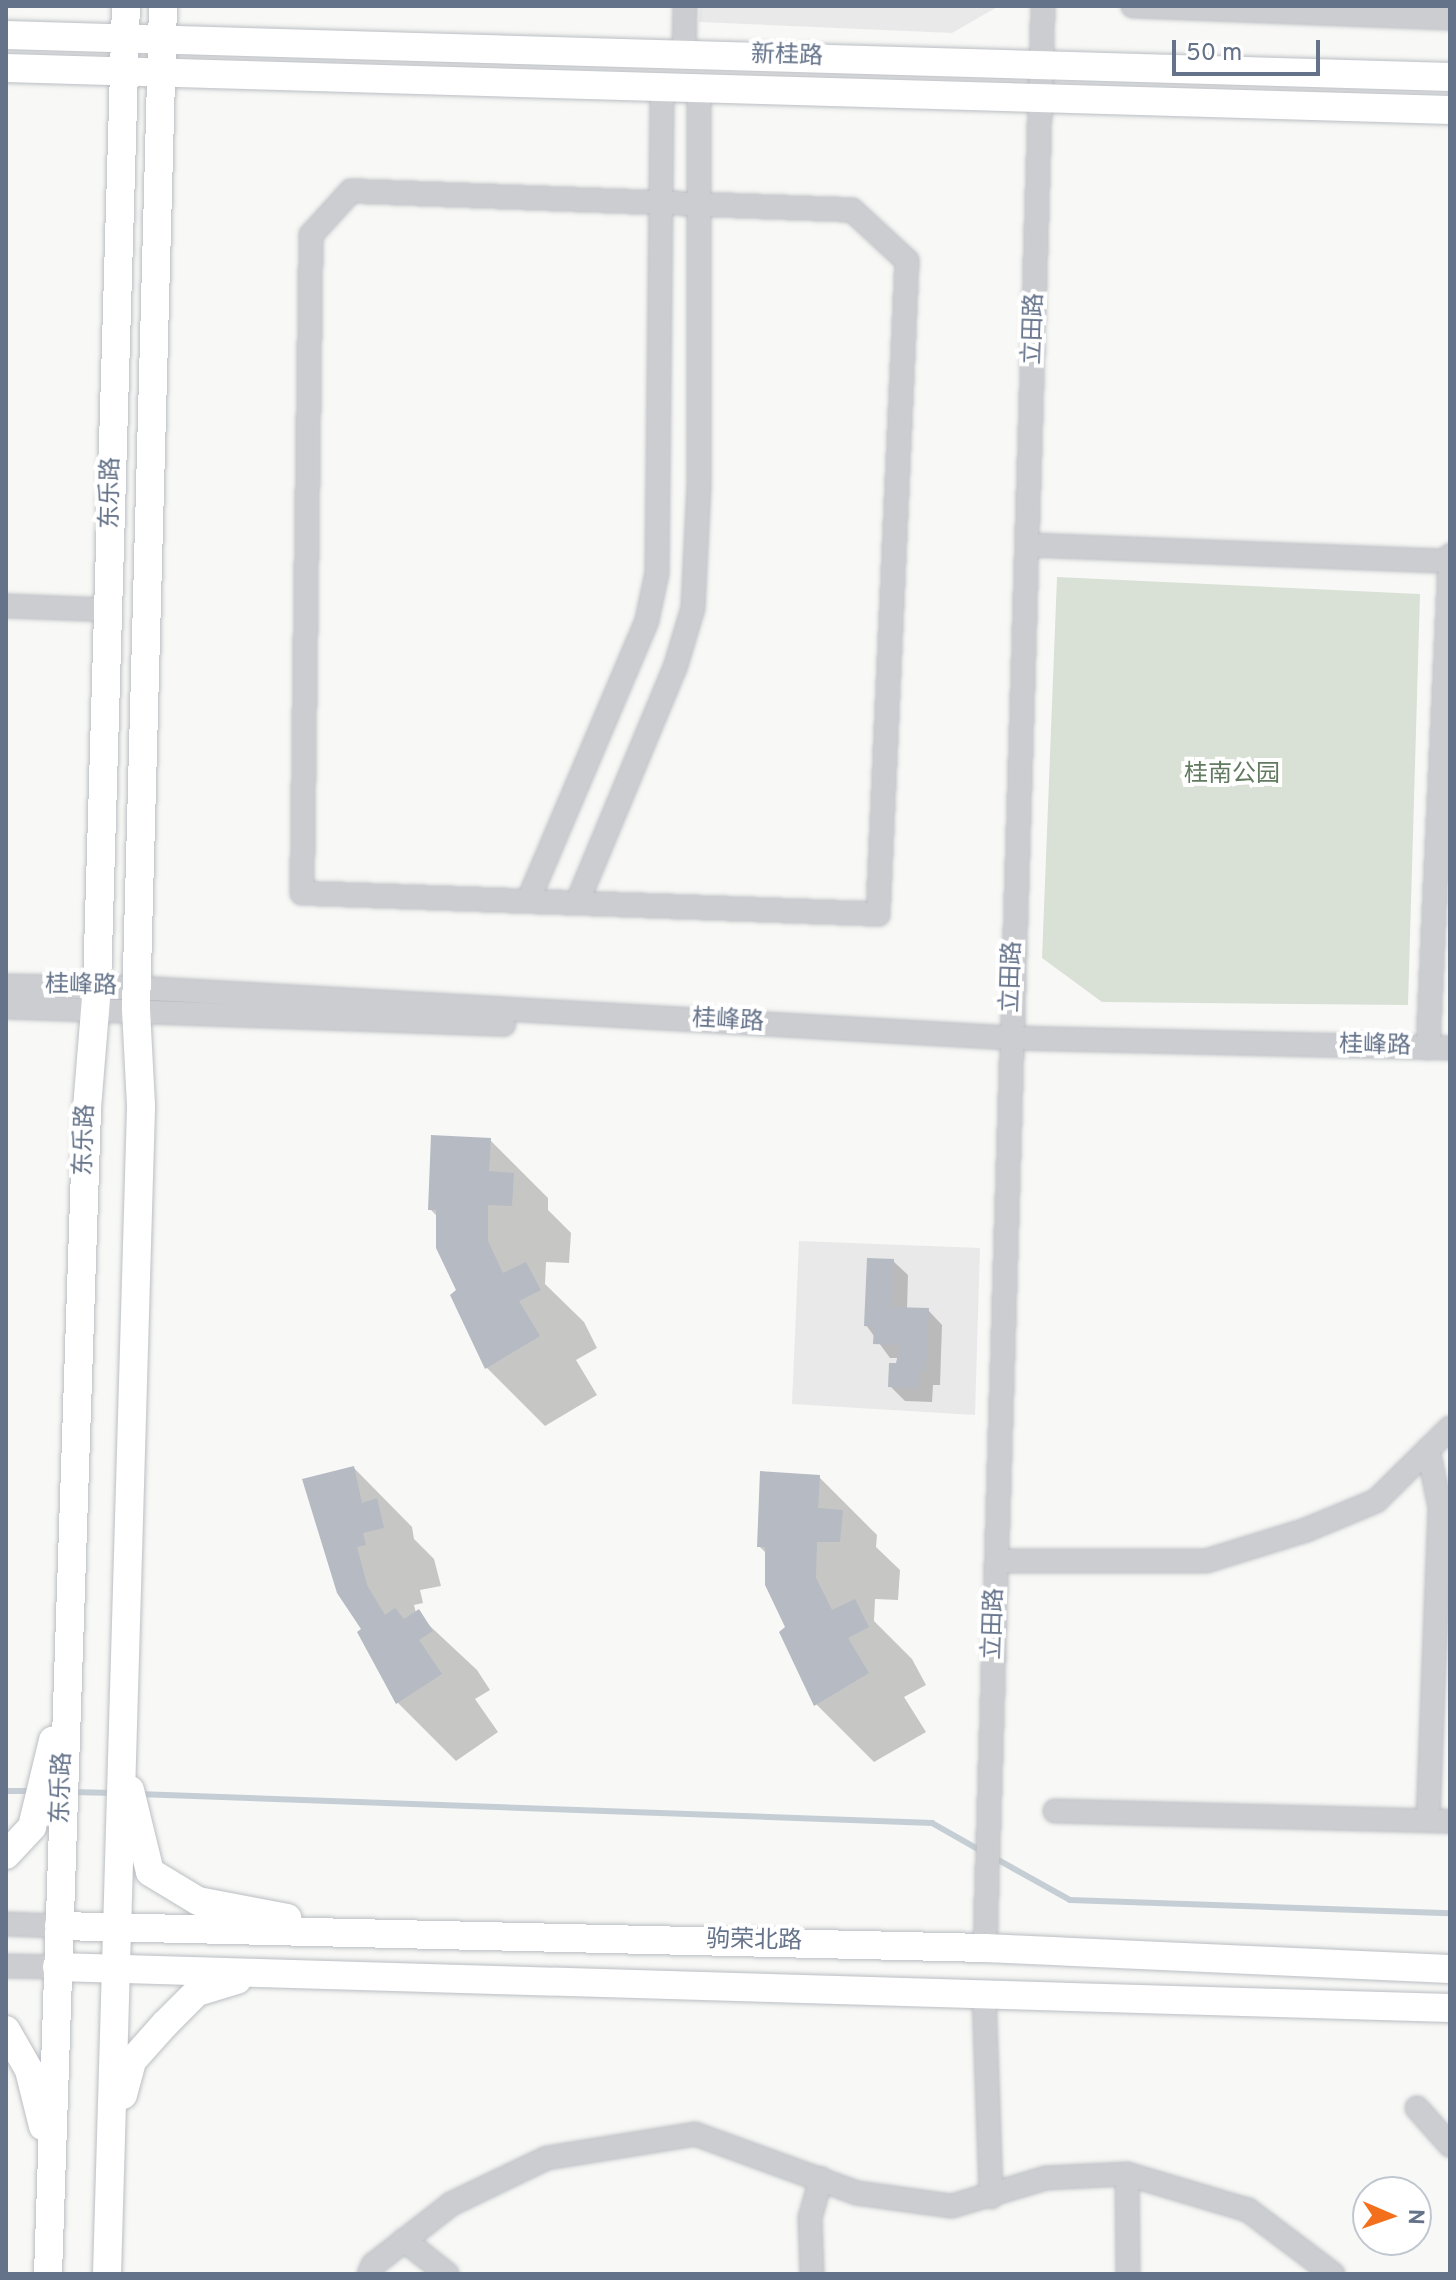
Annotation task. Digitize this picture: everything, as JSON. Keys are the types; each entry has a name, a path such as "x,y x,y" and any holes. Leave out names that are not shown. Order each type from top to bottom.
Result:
{"main road":[{"name":"东乐路","path":"48,2274 59,1926 52,1792 68,1655 96,998 126,6"},
{"path":"107,2274 117,1928 125,1786 141,1105 136,999 163,6"},
{"name":"新桂路","path":"6,35 1450,77"},
{"path":"6,68 1450,110"},
{"path":"125,1786 150,1872 198,1901 366,1933"},
{"path":"6,1855 32,1827 52,1792"},
{"name":"驹荣北路","path":"59,1926 985,1948 1450,1969"},
{"path":"57,1967 1450,2008"},
{"path":"111,2142 132,2061 197,1992 259,1973"},
{"path":"6,2030 29,2070 52,2158"}],"street":[{"path":"684,54 685,6"},
{"name":"立田路","path":"985,1948 1011,1041 1044,98 1041,64 1043,6"},
{"path":"1133,6 1396,11 1450,18"},
{"path":"528,901 647,620 657,573 662,87"},
{"path":"577,903 675,668 693,608 699,487 699,88"},
{"path":"351,191 661,201 699,200 852,210 907,261 878,914 302,893 311,235 351,191"},
{"path":"1027,545 1450,561"},
{"path":"1439,1048 1450,555"},
{"path":"6,606 109,610"},
{"name":"桂峰路","path":"6,986 96,998 1011,1041 1439,1048"},
{"path":"6,1007 96,998"},
{"path":"1011,1041 1450,1058"},
{"path":"997,1561 1206,1561 1306,1530 1376,1501 1450,1428"},
{"path":"1055,1811 1439,1821 1440,1507 1428,1449"},
{"path":"6,1924 59,1926"},
{"path":"6,1966 57,1967"},
{"path":"984,1993 991,2197"},
{"path":"1417,2108 1450,2145"},
{"path":"369,2274 404,2240 451,2204 547,2158 621,2143 695,2134 857,2193 952,2206 991,2197 1046,2178 1127,2174 1248,2210 1333,2274"},
{"path":"1127,2174 1128,2274"},
{"path":"812,2274 810,2218 821,2179"},
{"path":"404,2240 447,2274"}],"shaded area":[{"path":"700,6 999,6 952,33 699,22"},
{"path":"799,1241 980,1248 975,1415 792,1404"}],"green space":[{"name":"桂南公园","path":"1057,577 1420,594 1408,1005 1102,1002 1042,958"}],"building":[{"path":"431,1135 491,1138 489,1171 514,1173 512,1206 488,1205 488,1241 503,1273 526,1262 541,1290 519,1301 540,1336 485,1369 450,1295 456,1290 436,1248 436,1210 428,1210"},
{"path":"867,1258 894,1259 892,1307 929,1308 926,1372 919,1371 918,1388 888,1387 889,1363 896,1363 900,1345 873,1344 874,1327 864,1326"},
{"path":"354,1466 362,1503 377,1498 384,1528 363,1533 366,1545 357,1547 367,1585 385,1615 395,1608 404,1619 419,1609 433,1631 419,1640 442,1674 396,1704 357,1632 361,1629 337,1593 302,1479"},
{"path":"760,1471 820,1475 818,1508 843,1510 840,1542 817,1542 816,1578 832,1610 855,1599 869,1627 848,1638 869,1673 814,1706 779,1632 785,1627 765,1585 765,1547 757,1547"}],"waterway":[{"path":"6,1791 31,1791"},
{"path":"70,1792 115,1793"},
{"path":"138,1794 932,1823 983,1852"},
{"path":"993,1857 1070,1900 1450,1913"}]}
